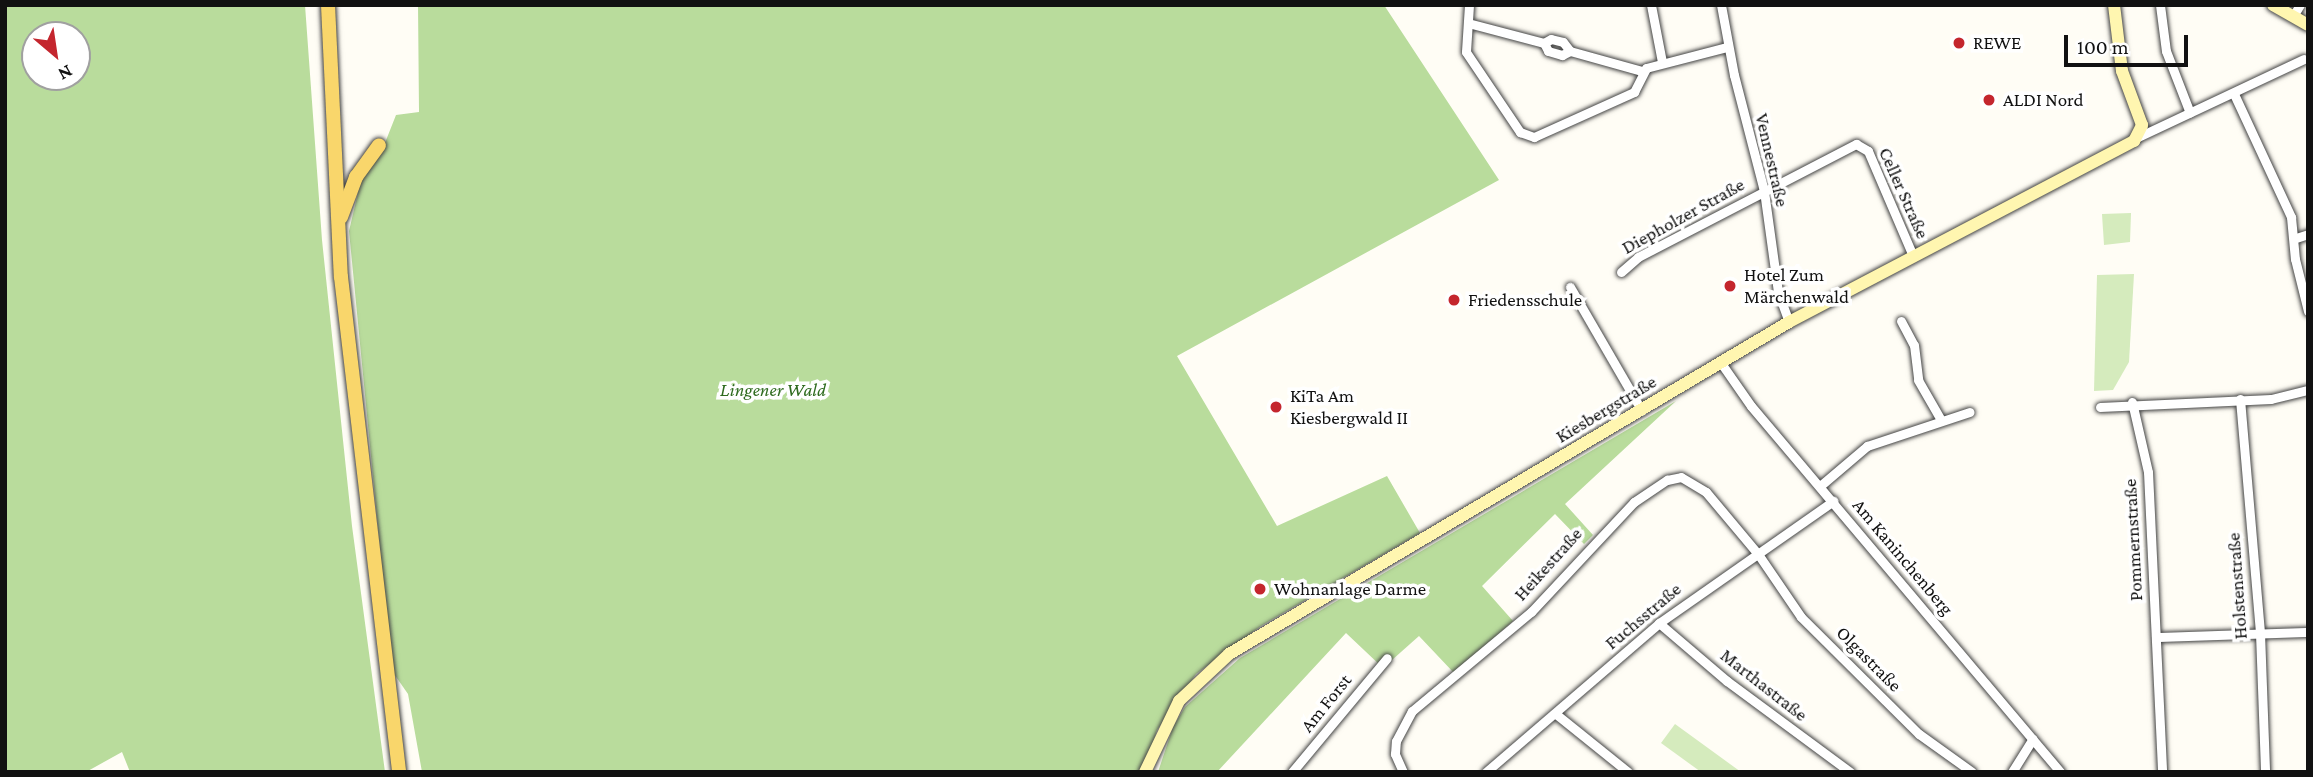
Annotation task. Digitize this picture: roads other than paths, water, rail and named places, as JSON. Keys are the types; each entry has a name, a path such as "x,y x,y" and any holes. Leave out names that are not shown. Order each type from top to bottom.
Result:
{"main road":[{"path":"321,5 328,26"},
{"path":"328,5 337,228 362,482 399,772"},
{"path":"337,228 356,177 379,145"}],"street":[{"path":"1651,5 1662,62"},
{"name":"Vennestraße","path":"1721,5 1727,47 1764,191 1778,292 1789,322"},
{"path":"2114,5 2122,71 2142,125 2138,137"},
{"path":"2160,5 2166,51 2190,113"},
{"path":"2273,5 2297,11 2308,25"},
{"path":"1470,6 1466,52 1527,135 1549,134 1634,92 1642,71"},
{"path":"1468,23 1544,43 1551,39 1563,42 1570,51 1642,71 1662,62 1727,47"},
{"name":"Kiesbergstraße","path":"1145,772 1179,701 1228,654 1789,322 2138,137 2304,59"},
{"path":"2234,94 2283,198 2296,238 2293,251 2308,311"},
{"name":"Diepholzer Straße","path":"1620,272 1638,257 1764,191 1856,144 1863,145"},
{"name":"Celler Straße","path":"1863,145 1913,256"},
{"path":"2296,238 2308,234"},
{"path":"1570,287 1642,411"},
{"path":"1901,321 1914,345 1918,380 1941,420"},
{"name":"Am Kaninchenberg","path":"1721,363 1820,486 2060,772"},
{"path":"2100,407 2132,402 2272,399 2308,390"},
{"name":"Holstenstraße","path":"2240,399 2260,633 2265,772"},
{"name":"Pommernstraße","path":"2132,402 2148,472 2162,772"},
{"path":"1820,486 1867,446 1970,412"},
{"name":"Heikestraße","path":"1403,772 1396,741 1412,711 1531,612 1609,525 1651,489 1681,477 1694,481 1758,554"},
{"name":"Fuchsstraße","path":"1486,772 1659,623 1833,501"},
{"name":"Olgastraße","path":"1758,554 1801,617 1919,734 1972,772"},
{"name":"Marthastraße","path":"1659,623 1727,681 1850,772"},
{"path":"2156,637 2308,632"},
{"name":"Am Forst","path":"1292,772 1387,658"},
{"path":"1556,714 1628,772"},
{"path":"2012,772 2033,739"}],"place":[{"name":"REWE","path":"1959,43"},
{"name":"ALDI Nord","path":"1989,100"},
{"name":"Hotel Zum Märchenwald","path":"1730,286"},
{"name":"Friedensschule","path":"1454,300"},
{"name":"KiTa Am Kiesbergwald II","path":"1276,407"},
{"name":"Wohnanlage Darme","path":"1260,589"}],"park label":[{"name":"Lingener Wald","path":"773,390"}]}
